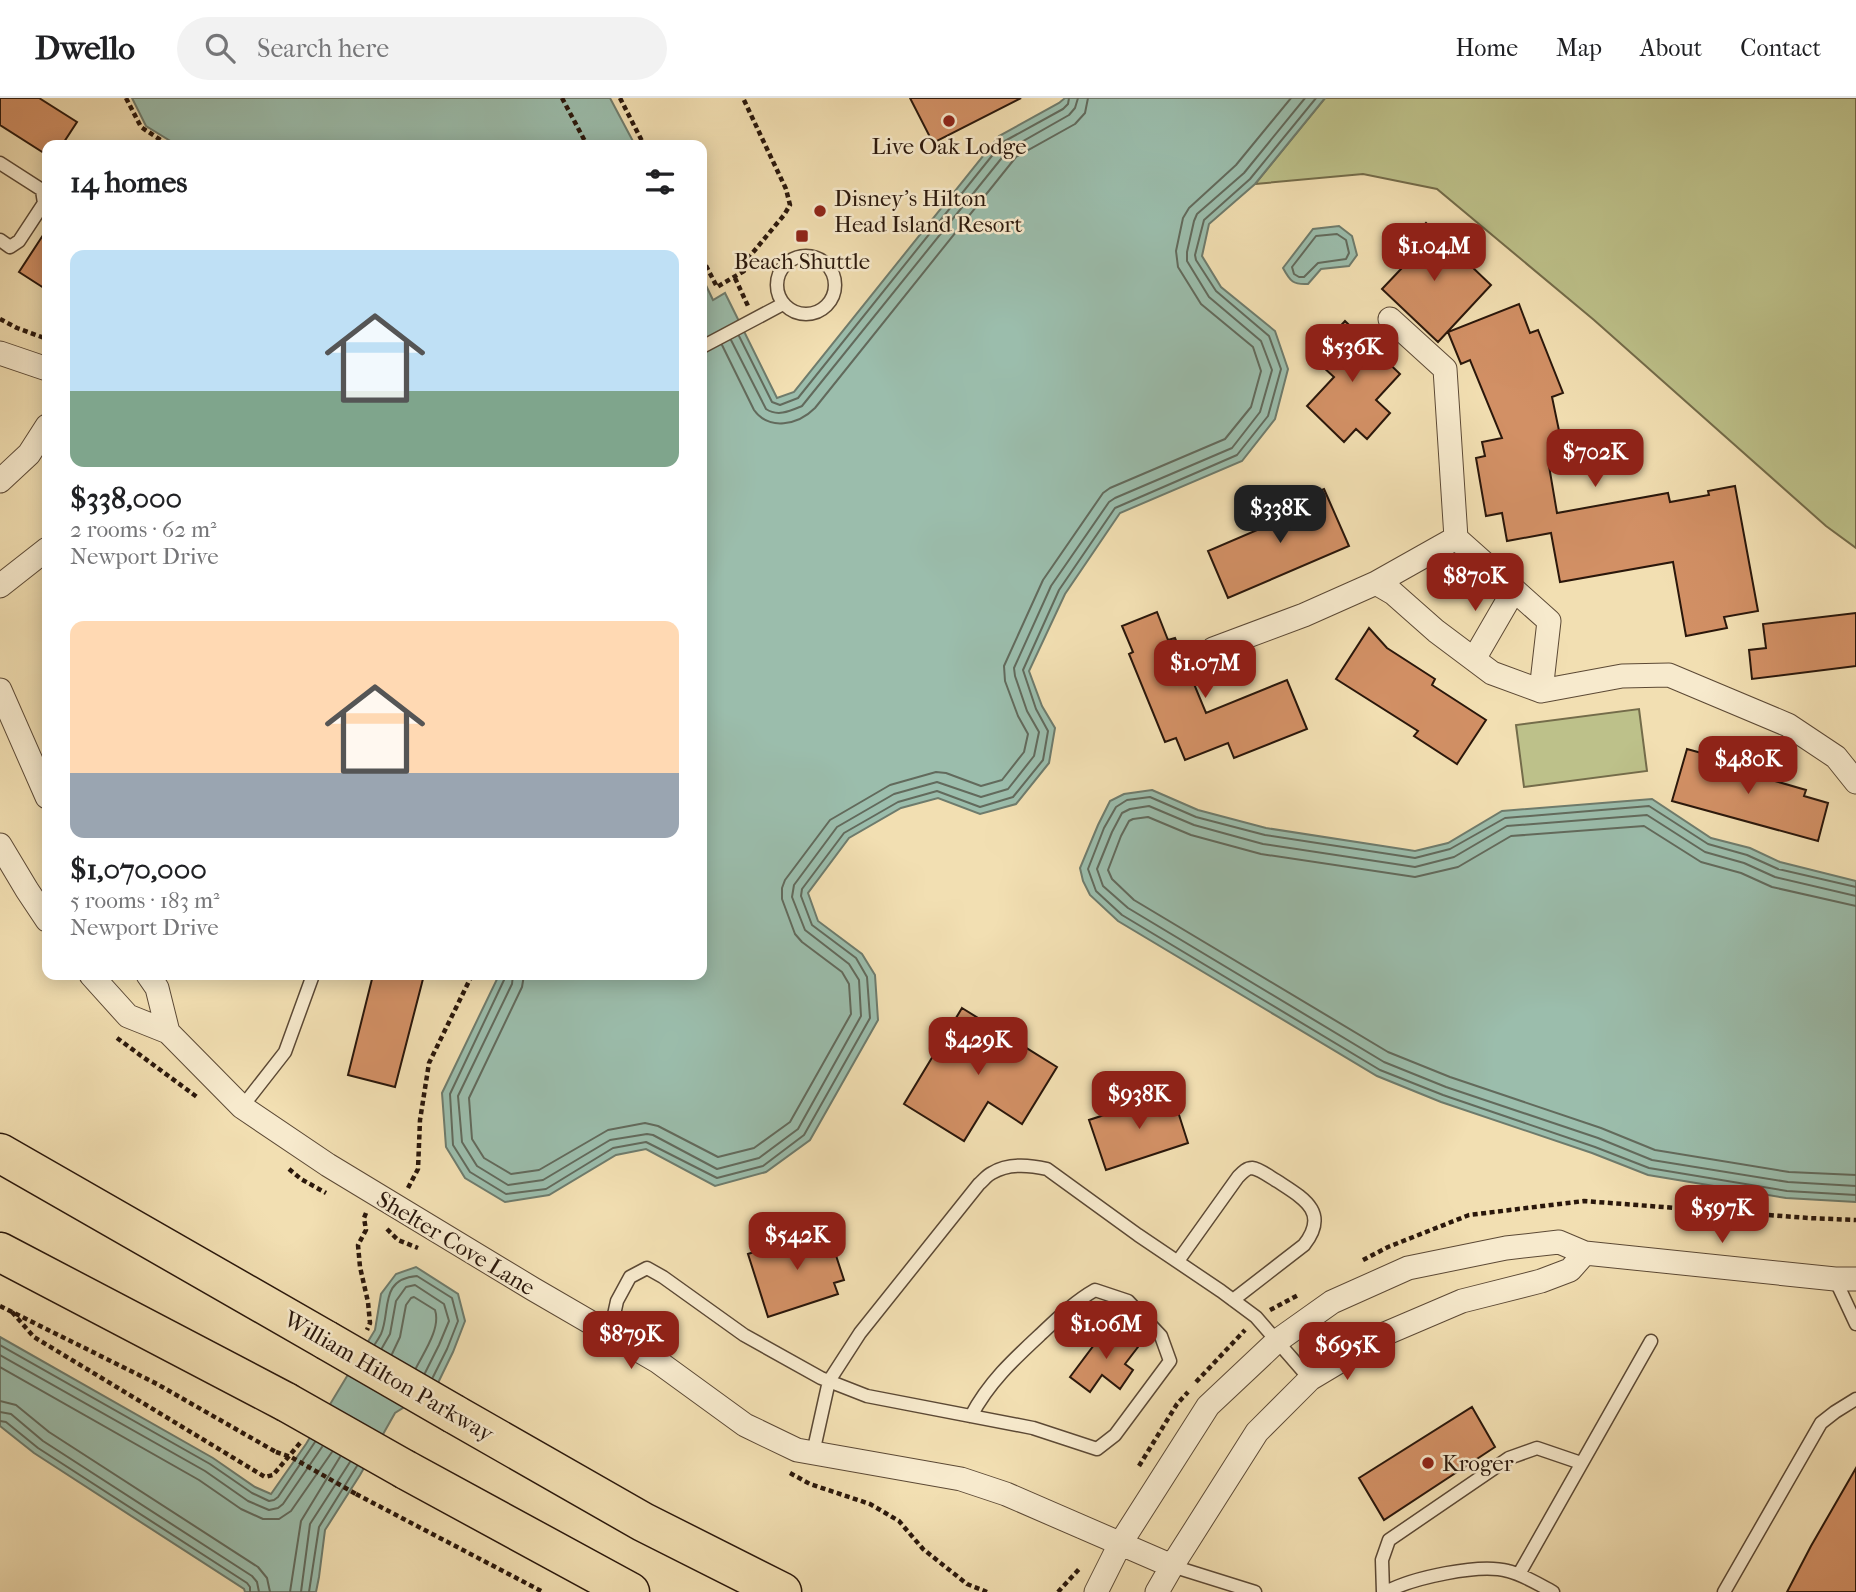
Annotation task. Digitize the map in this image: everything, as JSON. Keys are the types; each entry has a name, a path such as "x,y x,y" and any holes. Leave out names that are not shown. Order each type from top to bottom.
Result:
{"highway":[{"name":"William Hilton Parkway","path":"0,1153 643,1522 782,1592"},
{"path":"0,1252 286,1402 630,1592"}],"street":[{"path":"1390,319 1445,369 1456,538 1549,621 1541,691"},
{"path":"0,353 42,367"},
{"path":"0,481 29,453 42,434"},
{"path":"1200,666 1213,649 1304,615 1376,583 1456,538"},
{"path":"0,586 42,553"},
{"path":"1376,583 1393,593 1436,631 1492,673 1541,691 1622,676 1669,675 1788,725 1836,757 1856,782"},
{"path":"1474,659 1514,590"},
{"path":"0,690 42,786"},
{"path":"0,845 42,912"},
{"name":"Shelter Cove Lane","path":"96,980 128,1016 168,1032 242,1107 328,1166 657,1361 745,1425 797,1450 961,1479 1006,1494 1171,1566"},
{"path":"152,980 158,988 168,1032"},
{"path":"1096,1592 1119,1544 1209,1406 1277,1341 1332,1302 1408,1269 1506,1248 1559,1242 1586,1253 1846,1279"},
{"path":"1157,1592 1257,1432 1310,1379 1387,1333 1462,1301 1541,1281 1570,1270 1586,1253"}],"lane":[{"path":"0,163 42,190"},
{"path":"0,240 10,247 19,241 42,206"},
{"path":"805,255 822,260 829,267 835,286 828,305 820,311 800,314 783,304 776,286 777,277 787,262 805,255"},
{"path":"707,344 750,314 783,304"},
{"path":"242,1107 285,1052 311,980"},
{"path":"813,1453 829,1381 860,1333 979,1184 992,1172 1011,1166 1047,1169 1233,1300 1256,1317 1310,1379"},
{"path":"1178,1261 1238,1177 1246,1170 1253,1168 1265,1174 1304,1200 1313,1212 1315,1220 1311,1237 1233,1300"},
{"path":"610,1333 617,1301 630,1277 647,1268 744,1335 821,1378 867,1396 1033,1428 1097,1449 1115,1436 1170,1361 1161,1336 1128,1301 1095,1290 1076,1301 1000,1372 981,1397 971,1416"},
{"path":"1846,1279 1856,1324"},
{"path":"1519,1574 1651,1341"},
{"path":"1724,1592 1821,1423 1856,1399"},
{"path":"1553,1592 1519,1574 1488,1568 1437,1575 1384,1592 1382,1560 1389,1540 1509,1458 1537,1448 1581,1463"},
{"name":"Shelter Cove Lane","path":"1171,1566 1255,1592"}],"path":[{"path":"126,98 141,127 160,140"},
{"path":"562,98 584,140"},
{"path":"620,98 641,140"},
{"path":"707,268 717,287 735,278 744,271 750,256 790,205 786,189 743,98"},
{"path":"735,278 750,314"},
{"path":"0,319 42,338"},
{"path":"370,1323 358,1245 366,1230 364,1218 367,1210 406,1192 418,1169 420,1120 429,1063 470,980"},
{"path":"0,1306 156,1384 276,1452 291,1457 543,1592"},
{"path":"12,1312 34,1337 265,1477 273,1475"}],"green space":[{"path":"1325,98 1856,98 1856,548 1826,526 1594,320 1437,189 1363,174 1255,184"},
{"path":"1639,709 1647,771 1524,787 1516,725"}],"water":[{"path":"132,98 610,98 632,140 169,140 146,126"},
{"path":"1065,98 1325,98 1255,184 1209,224 1202,256 1221,287 1275,331 1288,369 1275,419 1242,461 1120,513 1065,594 1029,671 1042,706 1055,728 1049,763 1016,804 980,814 938,798 901,808 849,838 808,893 818,921 862,954 875,975 878,1020 810,1140 766,1172 715,1186 646,1149 616,1155 549,1195 505,1202 465,1178 446,1147 442,1093 497,980 707,980 707,287 713,300 725,293 777,398 794,392 999,136"},
{"path":"1339,226 1352,236 1357,255 1349,266 1321,269 1308,284 1292,281 1283,268 1313,229"},
{"path":"1152,790 1198,810 1266,828 1415,851 1448,843 1502,811 1652,799 1711,838 1750,848 1780,862 1856,881 1856,1202 1786,1198 1648,1175 1592,1153 1441,1102 1377,1076 1118,921 1090,895 1080,868 1110,801 1124,794"},
{"path":"416,1267 458,1294 465,1321 436,1387 395,1413 325,1530 316,1592 245,1592 34,1453 0,1426 0,1337 271,1494 306,1444 375,1330 381,1294 396,1274"}],"building":[{"path":"0,98 39,98 77,122 65,140 42,140 42,152 0,125"},
{"name":"Live Oak Lodge","path":"910,98 1021,98 933,143"},
{"path":"1426,223 1491,285 1438,342 1382,289 1401,269 1391,260"},
{"path":"42,237 42,287 19,272"},
{"path":"1519,304 1530,333 1538,330 1563,393 1552,397 1562,445 1550,447 1554,464 1549,466 1557,513 1668,493 1670,502 1709,495 1708,491 1735,486 1758,611 1724,617 1727,628 1686,636 1673,562 1560,582 1551,533 1507,541 1502,513 1486,516 1476,458 1485,456 1482,442 1502,438 1470,360 1461,364 1448,332"},
{"path":"1345,321 1400,374 1376,400 1390,413 1367,439 1356,429 1344,442 1307,406 1334,377 1312,357"},
{"path":"1324,489 1349,546 1228,598 1208,551 1283,519 1278,508"},
{"path":"1157,612 1168,640 1175,638 1206,713 1287,680 1307,729 1234,758 1228,743 1185,760 1176,738 1165,742 1129,654 1133,652 1122,626"},
{"path":"1856,613 1856,666 1752,679 1749,650 1766,648 1763,624"},
{"path":"1369,628 1387,648 1435,679 1432,685 1486,720 1457,764 1414,736 1418,731 1336,679"},
{"path":"1687,749 1770,772 1768,779 1806,790 1804,796 1828,803 1818,841 1672,801"},
{"path":"372,980 423,980 395,1087 348,1075"},
{"path":"962,1008 1057,1067 1022,1124 988,1102 964,1141 904,1104"},
{"path":"1172,1093 1188,1143 1106,1170 1089,1120"},
{"path":"827,1228 844,1280 834,1283 838,1294 768,1317 748,1254"},
{"path":"1109,1325 1138,1347 1125,1364 1133,1370 1120,1389 1102,1375 1090,1392 1070,1377"},
{"name":"Kroger","path":"1472,1407 1495,1447 1384,1520 1359,1478"},
{"path":"1856,1468 1856,1592 1787,1592 1811,1546"}],"place":[{"name":"Live Oak Lodge","path":"949,121"},
{"name":"Disney's Hilton Head Island Resort","path":"820,211"},
{"name":"Beach Shuttle","path":"802,236"},
{"name":"Kroger","path":"1428,1463"}]}
